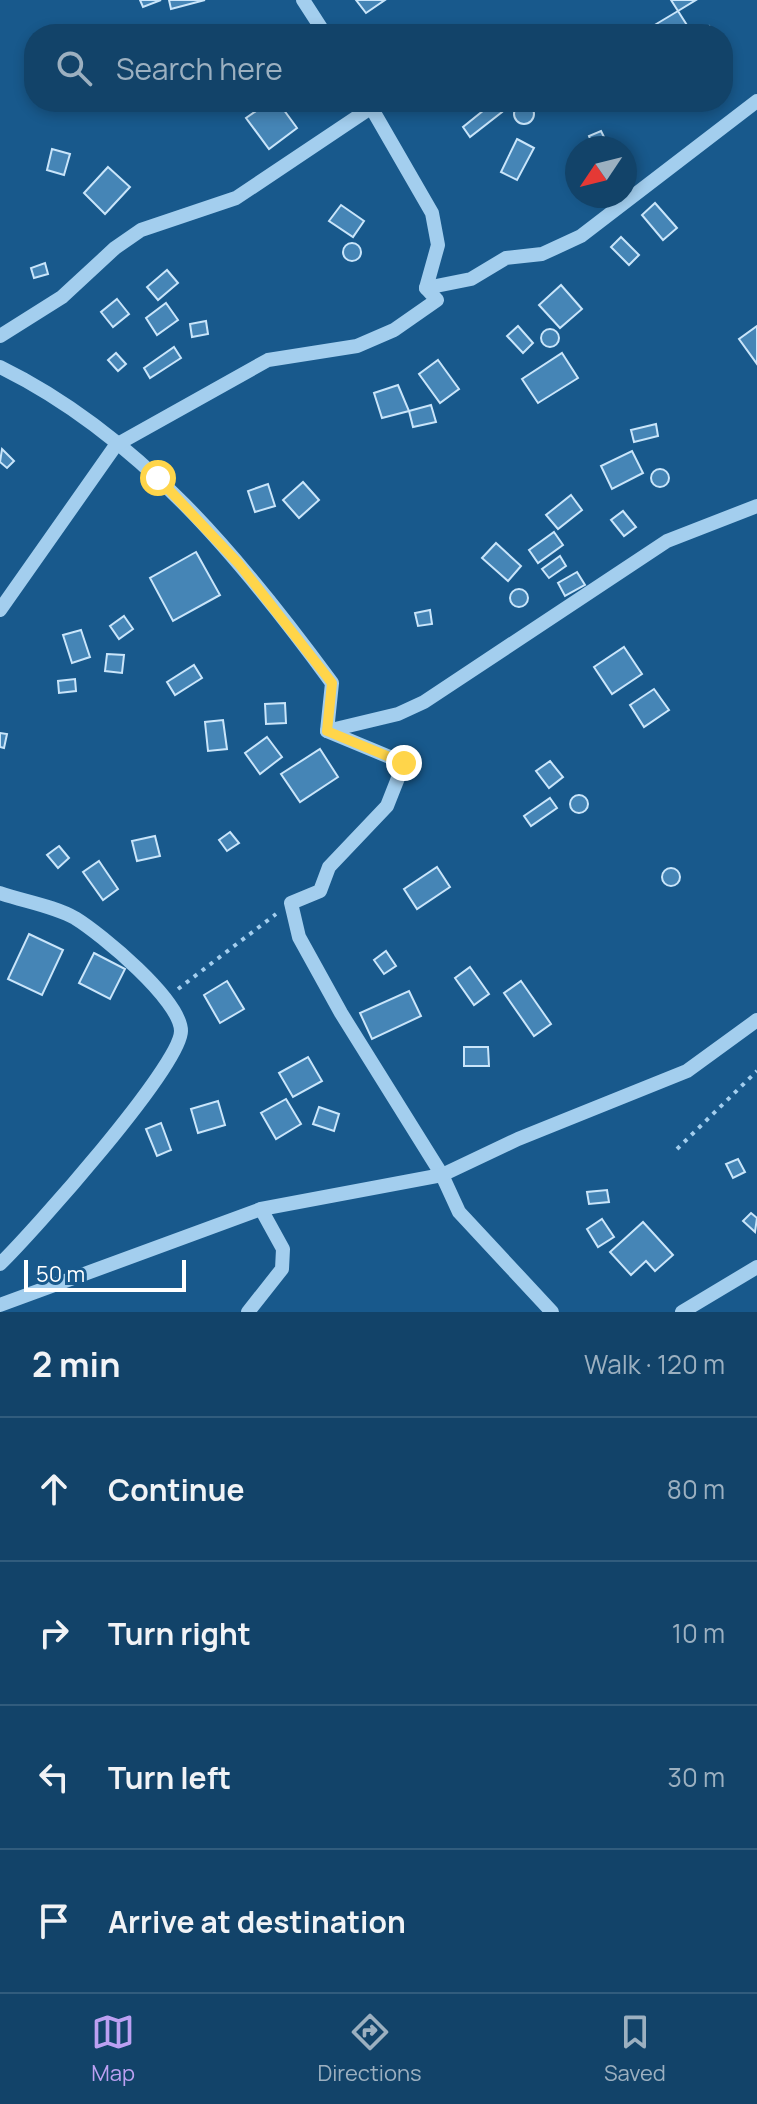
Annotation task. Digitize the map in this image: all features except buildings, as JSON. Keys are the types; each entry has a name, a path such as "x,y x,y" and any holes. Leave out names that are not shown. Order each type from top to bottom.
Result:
{"street":[{"path":"303,0 319,24"},
{"path":"426,288 471,279 506,258 542,254 581,236 757,101"},
{"path":"0,336 55,301 115,248 141,230 236,198 359,112"},
{"path":"375,112 432,213 438,245 426,288"},
{"path":"0,610 116,445 268,360 357,346 394,330 437,300 426,288"},
{"path":"0,367 60,399 191,511 282,615 332,683 327,731"},
{"path":"327,731 398,714 424,702 667,541 757,506"},
{"path":"327,731 404,763 387,806 329,867 320,891 291,903 299,937 341,1013 442,1175 459,1212 552,1312"},
{"path":"0,893 74,918 167,999 182,1028 180,1043 158,1076 36,1230 0,1264"},
{"path":"0,1305 261,1209 442,1175 518,1139 687,1071 756,1021"},
{"path":"248,1312 282,1269 283,1249 261,1209"},
{"path":"682,1312 757,1267"}],"path":[{"path":"167,999 291,903"},
{"path":"677,1149 757,1071"}],"route":[{"path":"158,478 239,564 282,615 332,683 327,731 404,763"}]}
